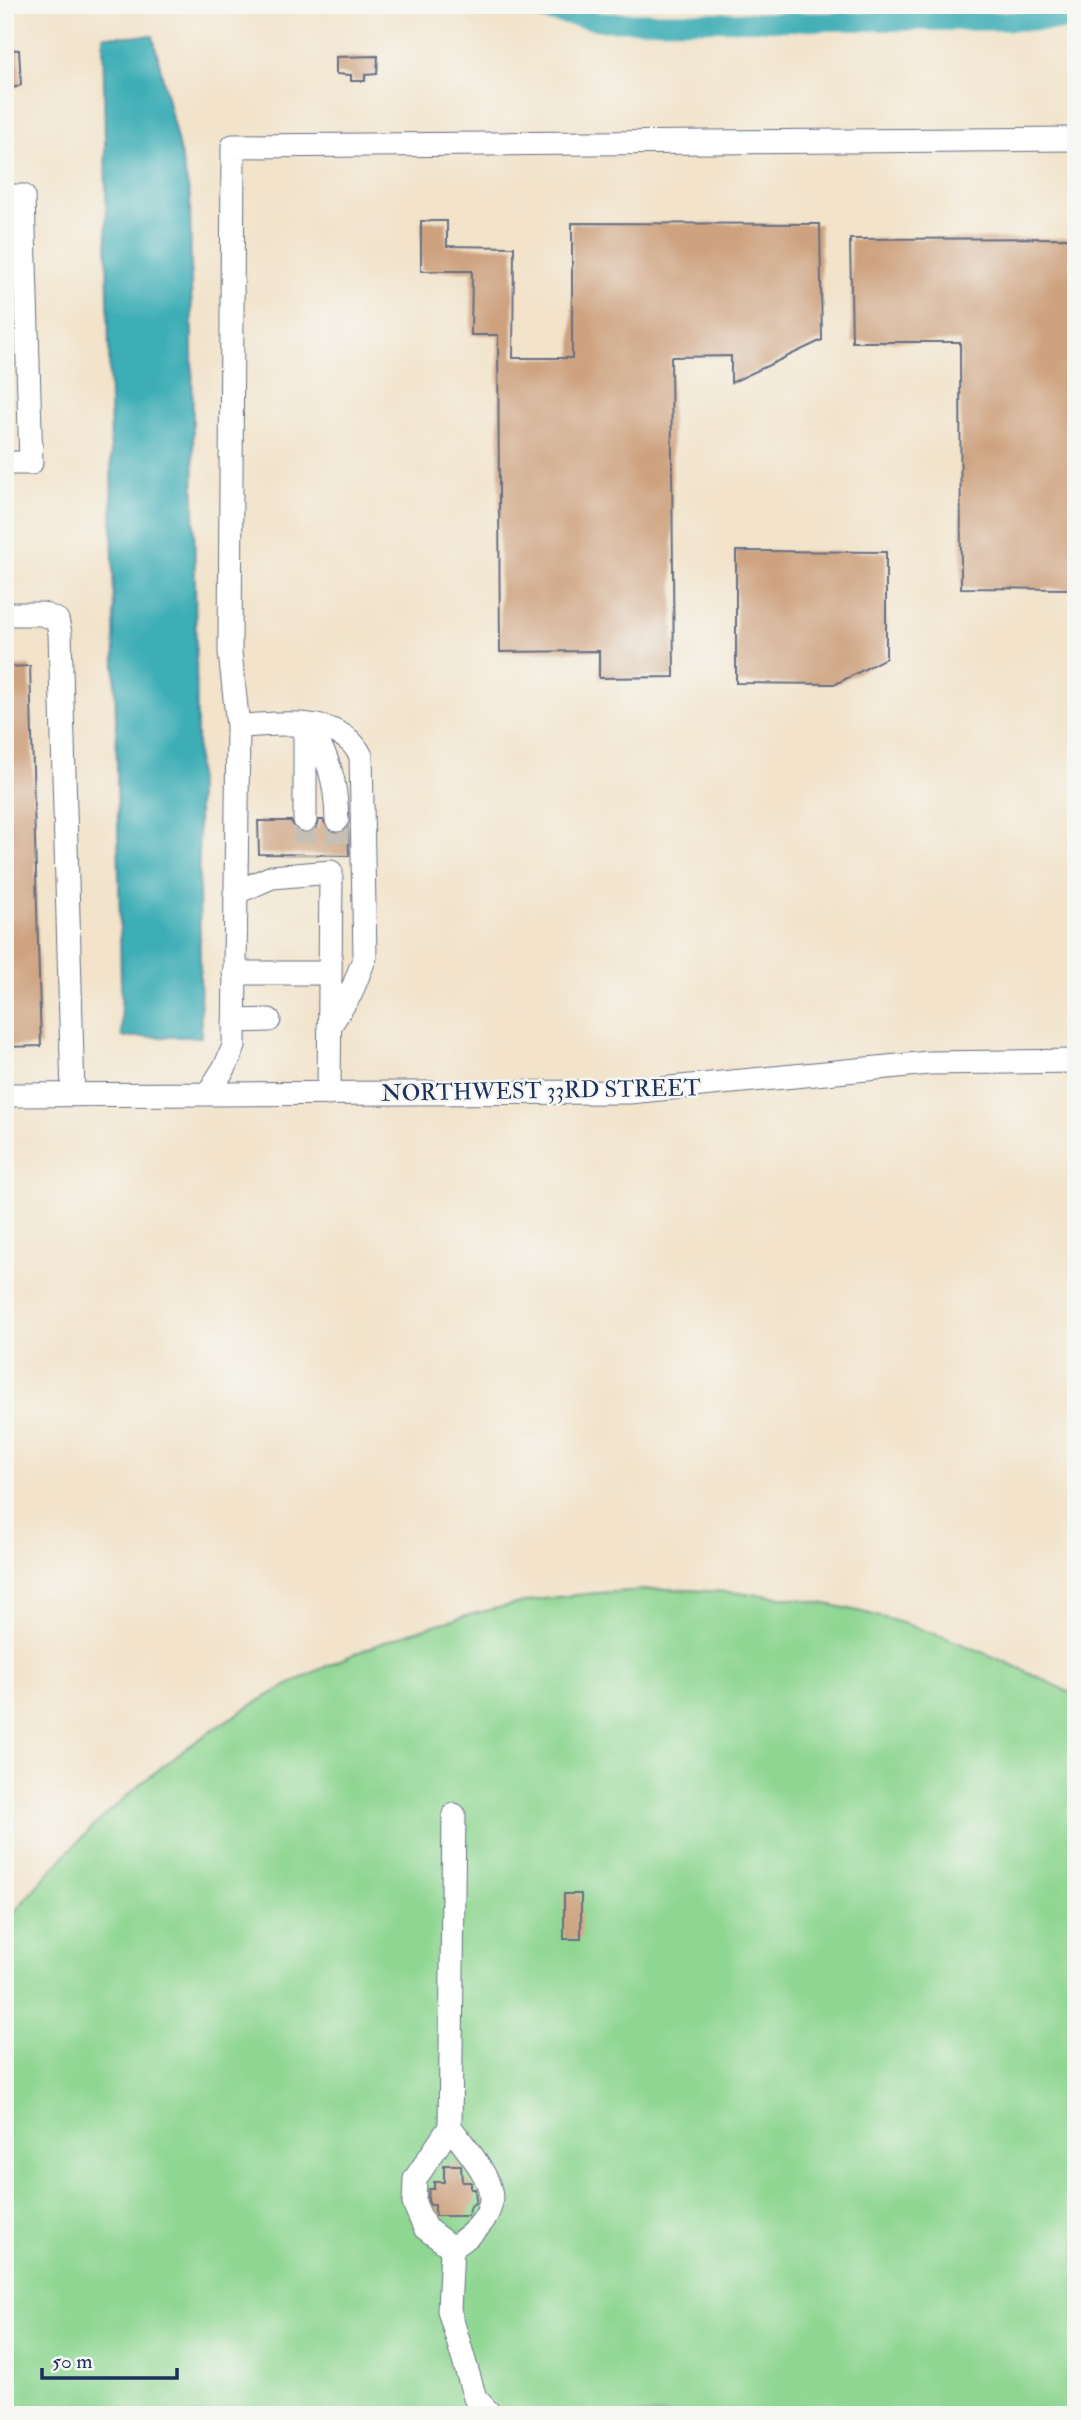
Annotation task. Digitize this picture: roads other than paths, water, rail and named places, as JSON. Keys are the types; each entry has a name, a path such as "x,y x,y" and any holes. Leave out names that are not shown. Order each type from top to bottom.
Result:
{"street":[{"path":"208,1094 231,1056 234,1021 238,726 230,652 233,146 1076,139"},
{"path":"5,196 23,196 31,463 5,463"},
{"path":"5,614 42,614 57,621 63,665 73,1094"},
{"path":"238,726 304,726 337,731 356,746 361,756 365,872 363,965 351,993 329,1027"},
{"path":"304,726 326,755 334,779 337,820"},
{"path":"304,726 304,820"},
{"path":"235,893 304,865 365,872"},
{"path":"329,1094 330,973 335,867"},
{"path":"234,973 330,973"},
{"path":"234,1021 269,1020"},
{"name":"NORTHWEST 33RD STREET","path":"5,1095 629,1092 929,1063 1076,1061"},
{"path":"452,2248 425,2228 414,2203 415,2179 450,2127 454,1815"},
{"path":"450,2127 486,2175 491,2194 489,2216 475,2233 452,2248"},
{"path":"452,2248 449,2310 475,2398 491,2415"}],"water":[{"path":"103,36 153,36 190,196 201,1037 122,1037"}],"waterway":[{"path":"537,5 545,12 603,22 1076,21"}],"tunnel":[{"path":"305,820 305,856"},
{"path":"337,820 337,855"}]}
